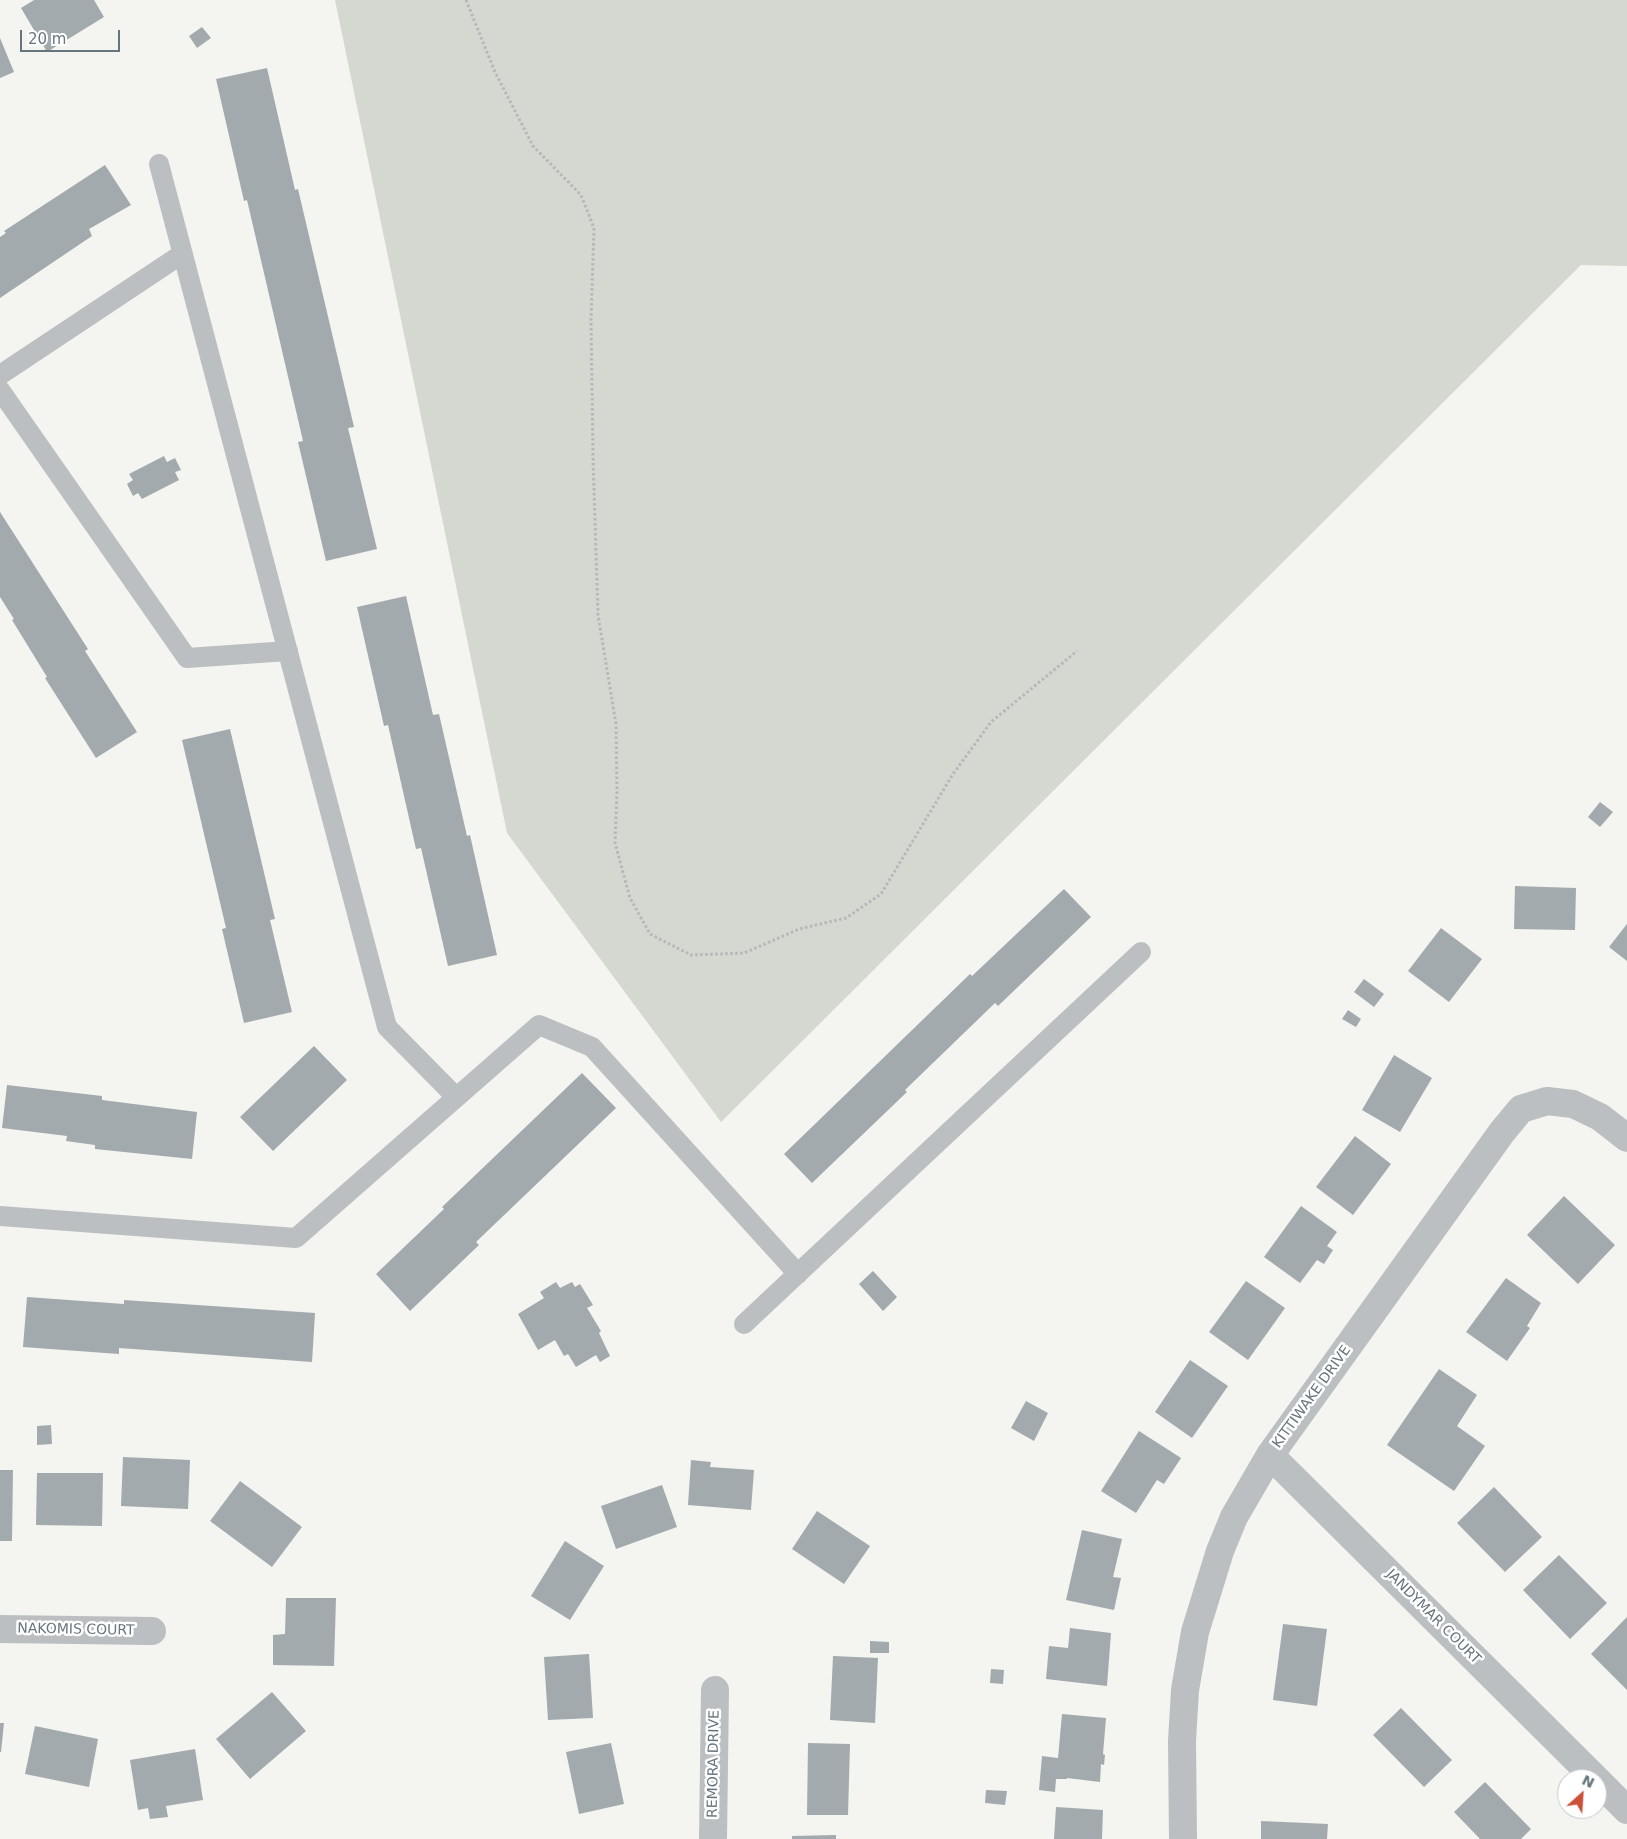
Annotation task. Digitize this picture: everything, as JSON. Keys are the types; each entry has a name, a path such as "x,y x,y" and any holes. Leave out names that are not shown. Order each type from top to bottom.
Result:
{"street":[{"name":"KITTIWAKE DRIVE","path":"1182,1839 1182,1741 1185,1690 1195,1632 1220,1551 1234,1517 1270,1455 1502,1132 1521,1109 1547,1101 1573,1104 1600,1116 1627,1138"},
{"name":"JANDYMAR COURT","path":"1270,1455 1585,1769"},
{"name":"NAKOMIS COURT","path":"0,1629 152,1631"},
{"name":"REMORA DRIVE","path":"713,1839 715,1690"},
{"name":"JANDYMAR COURT","path":"1607,1791 1627,1810"}],"lane":[{"path":"158,164 387,1027 456,1097"},
{"path":"0,375 182,254"},
{"path":"0,390 187,658 288,651"},
{"path":"744,1324 1141,952"},
{"path":"0,1216 296,1238 539,1025 592,1048 798,1274"}],"path":[{"path":"466,0 495,72 533,146 581,195 594,228 591,320 598,614 616,724 617,792 615,843 630,898 650,934 691,955 744,953 799,929 846,918 881,894 953,774 991,722 1077,651"}],"shaded area":[{"path":"335,0 1627,0 1627,266 1581,265 721,1122 507,833"}],"building":[{"path":"34,0 94,0 104,17 47,52 21,8"},
{"path":"202,27 211,38 197,48 189,36"},
{"path":"0,38 14,72 0,78"},
{"path":"267,68 295,190 298,189 354,427 348,428 377,549 326,561 298,442 303,441 247,200 244,201 216,79"},
{"path":"105,165 131,205 89,229 92,236 0,298 0,237 6,233 4,231"},
{"path":"164,456 167,462 175,458 181,470 175,472 179,480 142,499 138,493 133,496 127,484 133,480 129,474"},
{"path":"0,512 88,649 85,651 137,732 96,758 45,678 47,677 0,597"},
{"path":"406,596 433,715 439,714 467,836 470,835 497,955 448,966 421,848 416,849 388,725 384,726 357,607"},
{"path":"230,729 275,919 270,920 292,1012 244,1023 222,929 226,928 182,740"},
{"path":"1600,802 1613,812 1600,827 1588,817"},
{"path":"1515,886 1576,888 1575,930 1514,929"},
{"path":"1064,889 1091,917 998,1006 995,1003 905,1090 907,1092 812,1183 784,1154 970,974 972,976"},
{"path":"1627,924 1627,961 1609,947"},
{"path":"1441,928 1482,959 1449,1002 1408,971"},
{"path":"1364,979 1384,994 1374,1007 1354,992"},
{"path":"1348,1010 1361,1019 1356,1027 1342,1019"},
{"path":"314,1046 347,1080 273,1151 240,1117"},
{"path":"1394,1055 1432,1078 1400,1132 1362,1110"},
{"path":"582,1073 616,1108 476,1242 479,1245 410,1311 376,1274 444,1209 442,1207"},
{"path":"7,1085 102,1096 102,1100 197,1112 192,1159 95,1149 95,1145 66,1141 67,1136 2,1128"},
{"path":"1355,1136 1391,1164 1353,1215 1316,1187"},
{"path":"1564,1196 1615,1245 1578,1284 1527,1235"},
{"path":"1301,1206 1337,1232 1327,1246 1333,1250 1324,1264 1317,1260 1300,1283 1264,1257"},
{"path":"873,1271 897,1297 883,1311 859,1284"},
{"path":"1506,1278 1541,1303 1527,1326 1530,1328 1507,1361 1466,1332"},
{"path":"1246,1281 1285,1308 1248,1360 1209,1332"},
{"path":"556,1282 560,1288 572,1282 575,1287 580,1284 593,1305 587,1308 601,1331 599,1333 610,1356 600,1362 596,1355 576,1367 568,1354 564,1356 555,1340 538,1350 518,1314 544,1298 540,1292"},
{"path":"27,1297 124,1304 124,1300 315,1313 312,1362 119,1348 119,1354 23,1347"},
{"path":"1190,1360 1228,1386 1192,1438 1155,1412"},
{"path":"1439,1369 1477,1395 1457,1426 1485,1446 1454,1491 1387,1445"},
{"path":"1026,1401 1048,1413 1034,1441 1011,1428"},
{"path":"51,1425 52,1444 37,1445 37,1426"},
{"path":"1139,1431 1181,1458 1164,1484 1157,1480 1136,1513 1101,1491"},
{"path":"123,1457 190,1460 188,1509 121,1506"},
{"path":"691,1460 711,1462 710,1467 754,1470 751,1510 688,1505"},
{"path":"0,1470 13,1470 12,1541 0,1541"},
{"path":"37,1473 103,1473 102,1526 36,1525"},
{"path":"240,1481 302,1527 272,1567 210,1521"},
{"path":"662,1485 677,1527 616,1549 601,1506"},
{"path":"1494,1487 1542,1537 1505,1572 1457,1523"},
{"path":"817,1511 870,1546 844,1584 792,1549"},
{"path":"1082,1530 1122,1539 1113,1577 1121,1578 1114,1610 1066,1600"},
{"path":"565,1541 604,1566 570,1620 531,1596"},
{"path":"1559,1555 1607,1603 1570,1639 1523,1590"},
{"path":"286,1598 336,1598 334,1666 273,1665 273,1635 285,1634"},
{"path":"1627,1617 1627,1690 1591,1654"},
{"path":"1283,1624 1327,1629 1317,1706 1273,1700"},
{"path":"1070,1628 1111,1633 1107,1686 1046,1679 1049,1646 1068,1648"},
{"path":"870,1641 889,1642 889,1653 870,1653"},
{"path":"589,1654 593,1718 548,1720 544,1657"},
{"path":"833,1656 878,1658 875,1723 830,1720"},
{"path":"991,1669 1004,1670 1003,1684 990,1683"},
{"path":"272,1692 306,1731 250,1779 216,1739"},
{"path":"1401,1708 1452,1760 1424,1787 1373,1735"},
{"path":"1062,1714 1106,1718 1103,1754 1105,1755 1104,1765 1101,1764 1100,1782 1067,1778 1056,1779 1055,1792 1039,1790 1042,1756 1058,1758"},
{"path":"0,1723 4,1723 1,1752 0,1752"},
{"path":"35,1726 98,1739 89,1787 25,1774"},
{"path":"611,1743 624,1804 579,1814 566,1752"},
{"path":"808,1743 850,1744 848,1815 807,1815"},
{"path":"195,1749 203,1800 166,1806 168,1817 150,1819 148,1808 138,1810 130,1760"},
{"path":"1485,1782 1531,1829 1521,1839 1480,1839 1454,1812"},
{"path":"986,1790 1007,1791 1005,1805 985,1803"},
{"path":"1056,1807 1103,1810 1102,1839 1054,1839"},
{"path":"1261,1821 1328,1824 1327,1839 1261,1839"},
{"path":"836,1835 836,1839 792,1839 792,1836"}]}
